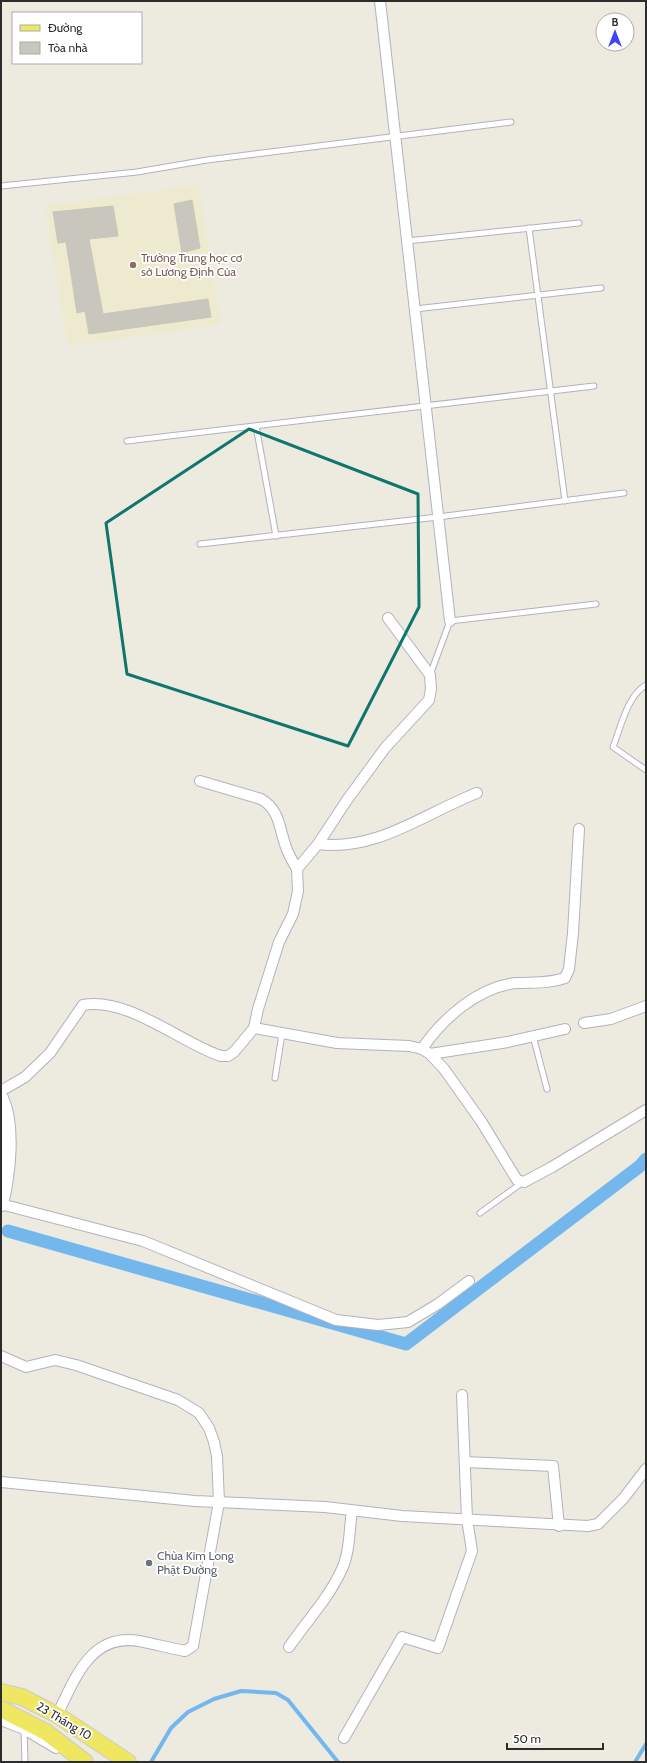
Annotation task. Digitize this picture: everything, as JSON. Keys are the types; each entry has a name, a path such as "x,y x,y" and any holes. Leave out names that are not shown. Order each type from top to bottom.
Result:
{"main road":[{"path":"1,1692 22,1697"},
{"name":"23 Tháng 10","path":"22,1697 56,1715 127,1761"},
{"path":"1,1709 46,1732 82,1760"}],"street":[{"path":"380,1 450,621"},
{"path":"297,869 318,844 347,800 385,748 429,700 431,689 430,675 388,618"},
{"path":"1,1091 25,1077 50,1053 83,1005 93,1003 100,1004 133,1013 222,1056 228,1056 234,1052 254,1028 258,1009 279,942 293,914 298,892 297,869 285,846 275,810 270,804 261,799 200,781"},
{"path":"318,844 346,846 375,839 477,793"},
{"path":"426,1051 431,1034 449,1017 487,991 515,983 555,982 565,978 569,970 573,933 579,829"},
{"path":"584,1023 611,1019 646,1006"},
{"path":"254,1028 336,1043 409,1046 426,1051 508,1042 565,1029"},
{"path":"426,1051 444,1069 481,1121 517,1180 524,1182 552,1168 646,1110"},
{"path":"1,1098 6,1116 8,1153 5,1185 1,1204 143,1241 336,1320 378,1325 408,1322 438,1304 469,1281"},
{"path":"1,1356 26,1367 55,1360 76,1365 178,1400 199,1413 209,1428 217,1456 218,1502 193,1646 185,1651 138,1641 125,1641 102,1646 89,1657 56,1715"},
{"path":"344,1738 402,1637 438,1648 472,1551 467,1519 462,1395"},
{"path":"465,1462 553,1466 559,1526"},
{"path":"1,1482 147,1497 325,1507 402,1516 559,1526 598,1524 623,1499 646,1469"},
{"path":"289,1647 323,1601 342,1571 352,1511"},
{"name":"23 Tháng 10","path":"1,1684 22,1697"},
{"name":"23 Tháng 10","path":"1,1720 24,1729 63,1752 82,1760"}],"lane":[{"path":"1,186 137,172 207,160 511,122"},
{"path":"407,241 579,223"},
{"path":"529,228 565,501"},
{"path":"415,309 601,288"},
{"path":"127,441 594,386"},
{"path":"256,426 276,536"},
{"path":"200,544 438,517 624,493"},
{"path":"430,675 450,621 596,604"},
{"path":"646,685 638,690 630,703 613,747 646,770"},
{"path":"275,1078 282,1034"},
{"path":"533,1036 547,1089"},
{"path":"480,1213 524,1182"},
{"path":"24,1729 25,1762"}],"highlighted area":[{"path":"249,429 418,494 419,607 348,746 127,674 106,523"}],"shaded area":[{"name":"Trường Trung học cơ sở Lương Định Của","path":"198,185 221,324 68,346 45,206"}],"building":[{"path":"192,200 200,248 182,253 174,204"},
{"path":"113,206 118,236 89,239 103,314 208,299 211,317 89,334 85,311 77,313 66,242 58,243 53,212"}],"waterway":[{"path":"8,1231 406,1344 640,1166 646,1159"},
{"path":"151,1762 171,1728 188,1712 214,1699 241,1691 276,1693 288,1700 338,1762"},
{"path":"635,1762 646,1744"}],"place":[{"name":"Trường Trung học cơ sở Lương Định Của","path":"133,265"},
{"name":"Chùa Kim Long Phật Đường","path":"149,1563"}]}
